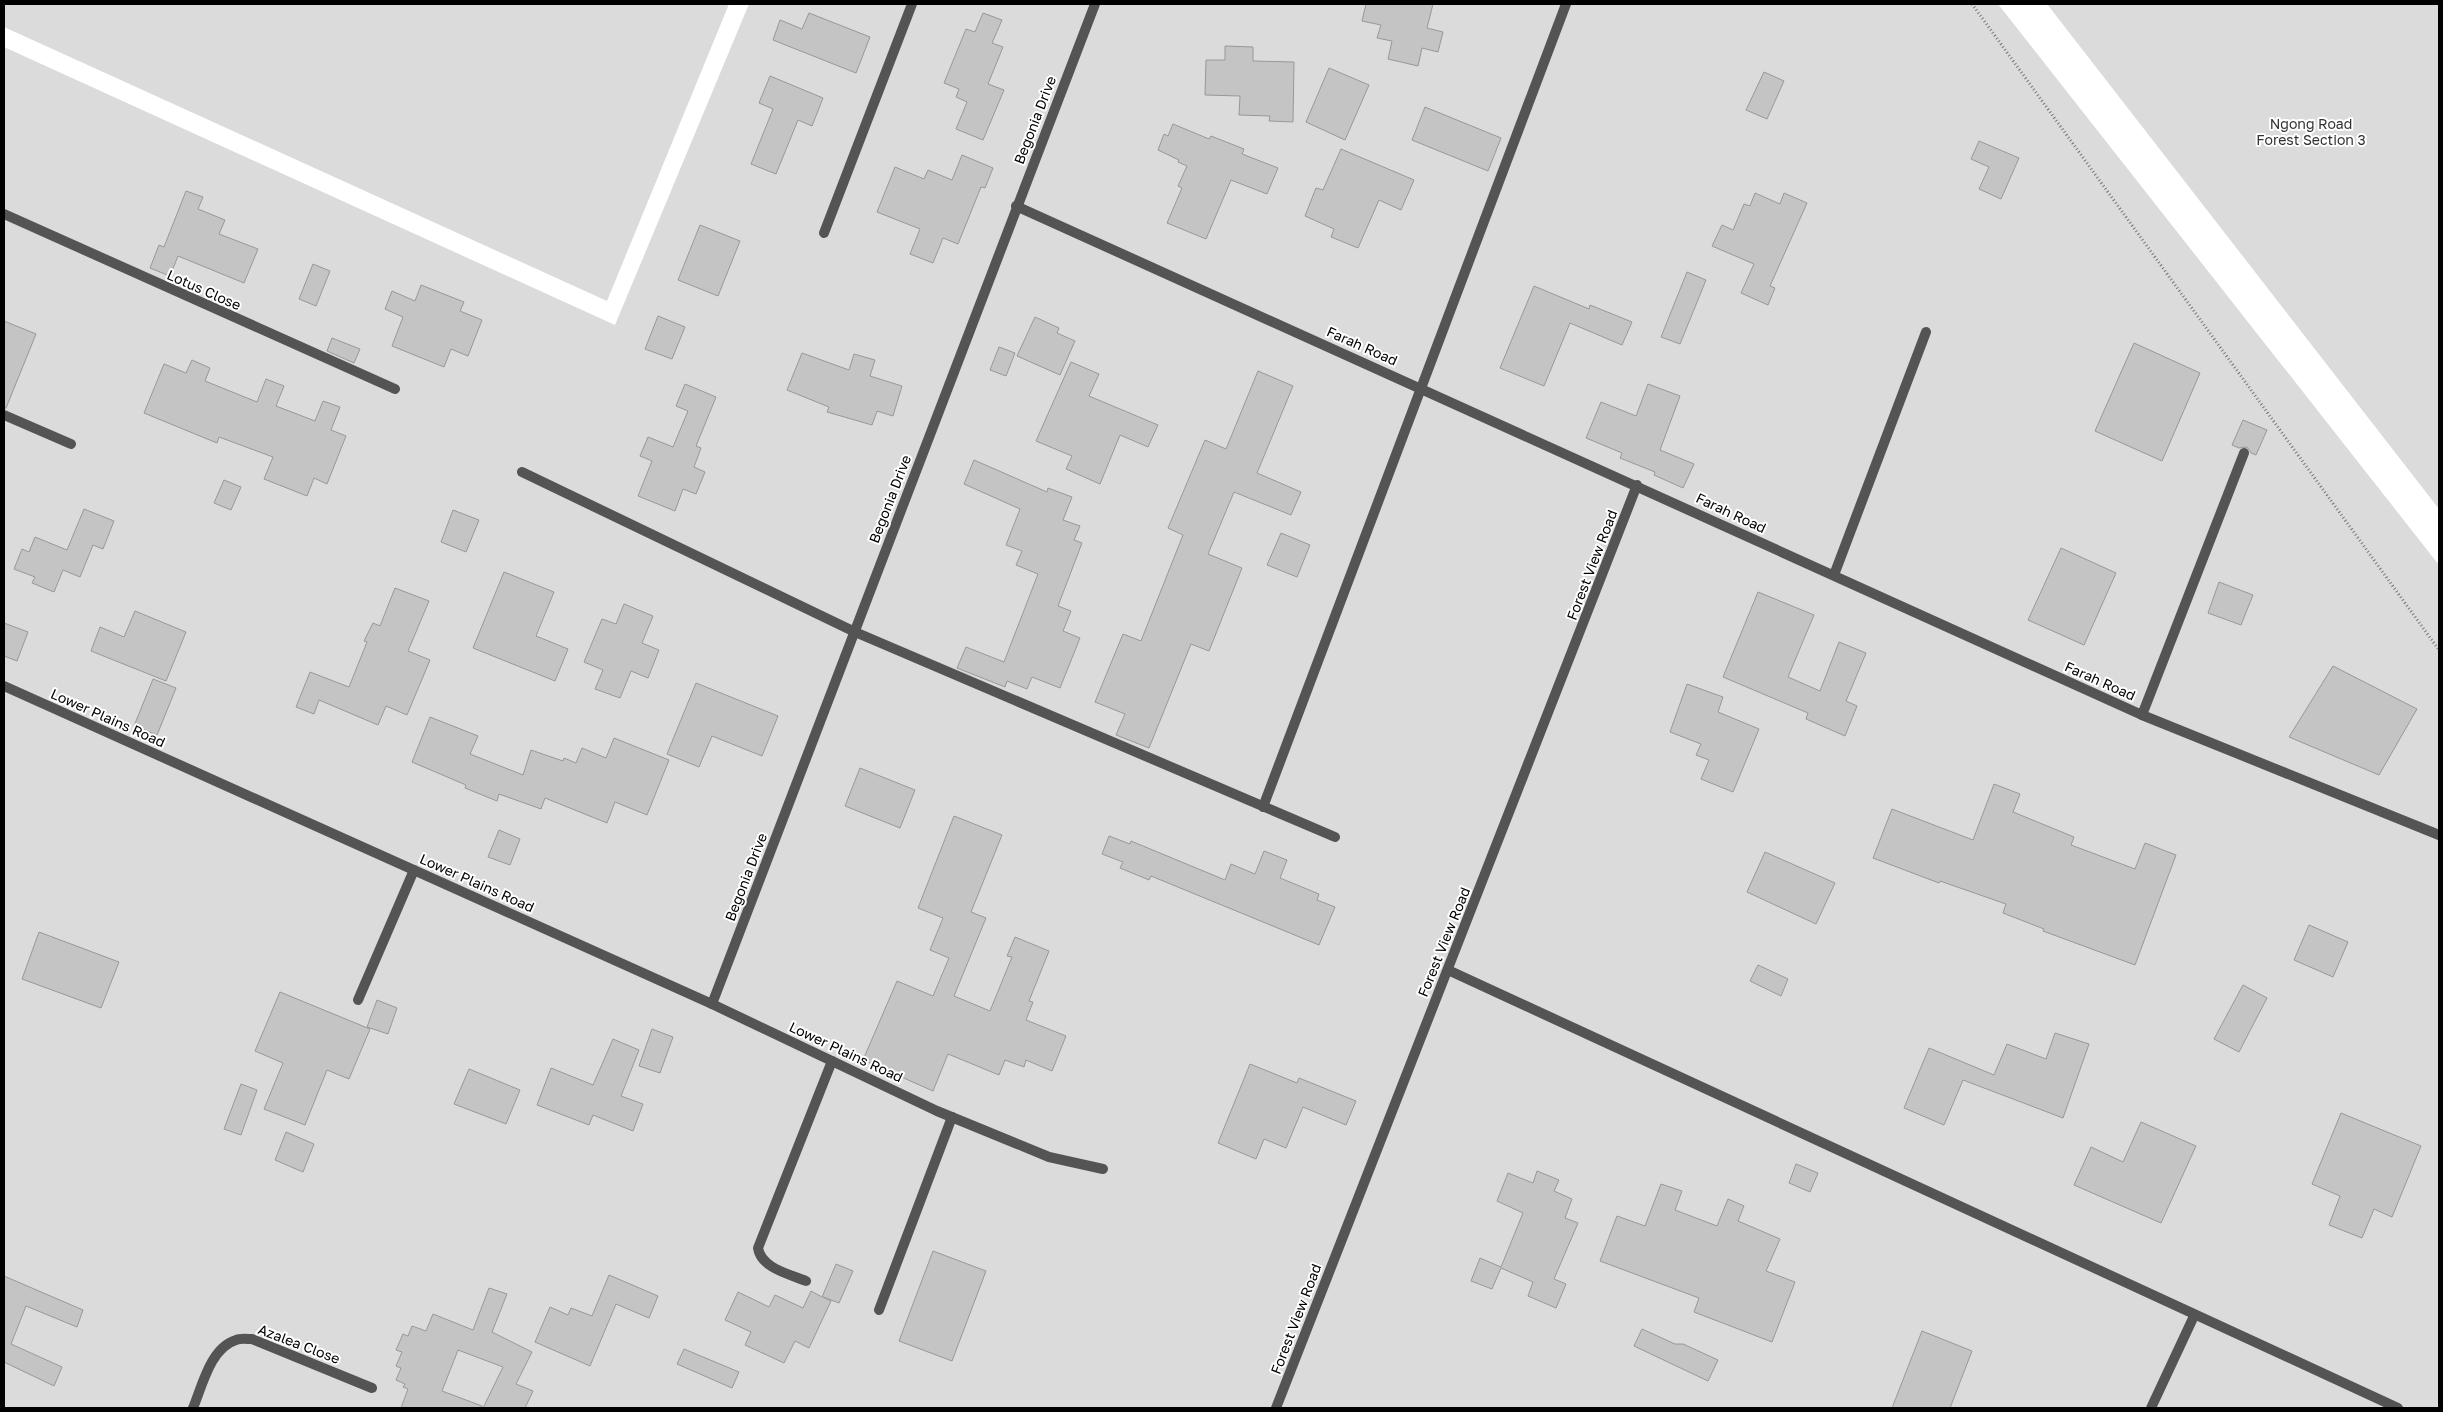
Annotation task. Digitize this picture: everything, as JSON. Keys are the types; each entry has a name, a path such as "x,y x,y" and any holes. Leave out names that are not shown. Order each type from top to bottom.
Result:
{"street":[{"path":"824,233 912,4"},
{"name":"Begonia Drive","path":"712,1004 1016,206 1095,4"},
{"path":"1263,807 1566,4"},
{"name":"Farah Road","path":"1016,206 1637,485 2142,715 2439,835"},
{"name":"Lotus Close","path":"4,214 395,389"},
{"path":"1834,575 1926,332"},
{"path":"4,416 70,444"},
{"path":"2142,715 2244,453"},
{"path":"522,472 855,632 1335,837"},
{"name":"Forest View Road","path":"1276,1408 1637,485"},
{"name":"Lower Plains Road","path":"4,686 712,1004 937,1111 1049,1157 1103,1169"},
{"path":"358,1000 414,870"},
{"path":"1448,970 2194,1316 2398,1408"},
{"path":"806,1281 766,1263 759,1256 758,1248 832,1061"},
{"path":"879,1310 952,1117"},
{"path":"2151,1408 2194,1316"},
{"name":"Azalea Close","path":"193,1408 212,1361 223,1348 236,1340 252,1339 372,1388"}],"path":[{"path":"1972,4 2439,650"}],"green space":[{"path":"4,4 729,4 607,301 4,27"},
{"path":"749,4 1998,4 2439,565 2439,1408 4,1408 4,47 615,325"},
{"name":"Ngong Road Forest Section 3","path":"2047,4 2439,4 2439,509"}],"building":[{"path":"1366,4 1433,4 1427,28 1443,32 1438,52 1422,48 1418,66 1388,59 1392,41 1377,38 1381,25 1362,21"},
{"path":"809,13 870,37 856,73 773,40 780,20 802,29"},
{"path":"983,13 1002,20 992,43 1003,47 988,84 1004,90 983,140 956,129 967,102 956,97 959,89 944,83 966,29 975,32"},
{"path":"1225,46 1253,47 1253,61 1294,62 1293,122 1269,121 1270,116 1239,115 1240,96 1205,95 1206,60 1225,60"},
{"path":"1329,68 1369,85 1345,140 1306,122"},
{"path":"1764,72 1784,81 1767,119 1746,110"},
{"path":"770,76 823,98 812,126 798,120 776,174 751,164 773,109 759,103"},
{"path":"1425,107 1501,138 1488,171 1412,140"},
{"path":"1173,124 1209,139 1211,136 1244,149 1242,154 1278,168 1267,194 1231,180 1206,239 1167,223 1182,188 1178,186 1187,166 1158,150 1164,134 1168,136"},
{"path":"1979,141 2019,158 2001,199 1979,189 1989,167 1971,159"},
{"path":"1341,149 1414,180 1401,210 1379,200 1358,248 1331,237 1334,229 1305,216 1316,188 1323,190"},
{"path":"962,155 993,168 985,188 981,187 958,244 943,238 933,263 910,254 920,229 877,212 895,167 924,179 928,170 952,180"},
{"path":"186,191 203,197 198,209 225,220 219,234 258,249 244,283 178,256 170,276 150,268 159,245 164,247"},
{"path":"1755,193 1780,204 1784,193 1807,203 1770,286 1775,288 1768,305 1741,293 1754,264 1712,246 1722,225 1733,230 1744,204 1750,206"},
{"path":"700,225 740,241 718,296 678,280"},
{"path":"313,264 330,271 316,306 299,299"},
{"path":"1687,272 1706,280 1680,344 1661,337"},
{"path":"421,285 464,302 460,311 482,320 468,356 451,349 444,367 392,346 403,317 385,309 392,291 415,301"},
{"path":"1534,286 1589,309 1590,305 1632,322 1622,345 1570,323 1544,386 1500,368"},
{"path":"658,316 685,327 672,359 645,349"},
{"path":"1035,317 1059,328 1057,333 1075,341 1060,375 1017,356"},
{"path":"4,321 36,334 6,408 4,408"},
{"path":"332,338 360,349 354,363 327,351"},
{"path":"2134,343 2200,373 2162,461 2095,431"},
{"path":"999,347 1015,353 1006,376 990,370"},
{"path":"802,353 849,370 854,354 875,360 870,376 902,386 893,416 877,411 872,425 827,412 829,407 787,390"},
{"path":"192,360 210,368 205,381 257,402 266,379 284,386 276,406 315,421 323,401 340,407 331,430 346,436 327,484 314,478 307,496 264,479 273,457 219,437 217,443 144,413 164,364 186,373"},
{"path":"1071,362 1099,374 1089,396 1158,425 1148,447 1120,435 1100,484 1066,469 1072,456 1036,441"},
{"path":"1258,371 1293,386 1257,473 1301,492 1291,515 1234,492 1208,554 1242,568 1209,651 1191,644 1149,748 1116,735 1125,714 1095,702 1123,634 1141,641 1183,535 1168,528 1205,440 1226,449"},
{"path":"685,384 716,397 696,446 701,448 694,467 705,472 696,494 683,489 675,511 638,496 652,461 640,456 648,437 673,447 688,411 676,406"},
{"path":"1648,384 1680,396 1660,450 1694,464 1683,488 1654,475 1655,472 1620,458 1622,453 1586,438 1601,402 1636,416"},
{"path":"2243,420 2267,430 2256,455 2251,453 2247,447 2239,448 2232,445"},
{"path":"974,460 1047,492 1048,488 1072,497 1063,520 1080,526 1074,540 1082,543 1058,606 1071,611 1063,631 1080,638 1060,688 1032,677 1027,689 1007,681 1005,687 957,668 966,647 1004,662 1038,574 1016,565 1022,551 1006,545 1020,509 964,484"},
{"path":"224,480 241,487 231,510 214,503"},
{"path":"84,509 114,521 103,549 93,545 80,577 63,570 54,592 32,583 35,577 14,569 22,549 29,552 35,537 67,550"},
{"path":"453,510 479,520 466,552 441,542"},
{"path":"1281,533 1310,545 1297,577 1267,565"},
{"path":"2061,548 2116,573 2084,645 2028,620"},
{"path":"504,572 554,592 536,636 568,649 555,681 473,648"},
{"path":"2219,582 2253,595 2241,625 2208,613"},
{"path":"395,588 429,601 408,651 430,660 407,715 386,706 378,725 319,700 314,714 296,707 310,672 349,687 367,642 364,641 373,623 380,626"},
{"path":"1758,592 1814,615 1788,677 1820,691 1839,642 1866,653 1846,701 1857,706 1845,736 1806,719 1808,713 1723,677"},
{"path":"624,604 653,616 642,643 659,650 648,678 631,671 620,698 595,689 603,670 584,662 602,619 616,624"},
{"path":"135,611 186,632 166,681 91,651 100,627 124,637"},
{"path":"4,623 28,632 17,661 4,656"},
{"path":"2333,666 2417,709 2379,775 2289,737"},
{"path":"153,679 176,688 157,735 134,726"},
{"path":"696,683 778,716 762,756 712,736 699,767 667,754"},
{"path":"1687,684 1723,697 1718,712 1759,729 1733,792 1701,779 1709,760 1696,755 1701,744 1670,732"},
{"path":"430,717 478,736 470,754 523,775 531,750 563,761 564,758 576,763 582,748 606,758 614,738 669,760 647,815 615,802 607,823 545,798 541,809 499,794 497,801 465,788 466,785 412,762"},
{"path":"860,768 915,790 900,828 845,806"},
{"path":"1994,784 2020,794 2013,812 2074,837 2071,845 2135,869 2145,843 2176,855 2135,965 2043,931 2044,929 2003,913 2006,904 1940,881 1939,883 1873,858 1892,809 1973,840"},
{"path":"954,816 1002,835 971,912 986,918 954,996 990,1011 1012,957 1007,956 1015,937 1049,951 1029,1001 1033,1002 1026,1020 1066,1036 1052,1071 1026,1060 1024,1067 1005,1060 999,1075 948,1054 933,1091 863,1060 897,981 933,996 949,958 930,950 943,918 918,908"},
{"path":"499,830 520,839 510,865 488,857"},
{"path":"1109,836 1130,844 1131,841 1225,880 1231,864 1255,874 1264,851 1287,860 1280,878 1319,894 1317,900 1335,907 1319,945 1151,876 1149,880 1120,868 1123,862 1102,854"},
{"path":"1765,852 1835,883 1816,924 1747,892"},
{"path":"2309,925 2348,942 2333,977 2294,960"},
{"path":"39,932 119,962 101,1008 22,979"},
{"path":"1758,965 1788,979 1781,996 1750,981"},
{"path":"2243,985 2267,998 2239,1052 2214,1039"},
{"path":"280,992 370,1029 349,1079 327,1070 305,1125 264,1109 283,1063 255,1051"},
{"path":"377,1000 397,1008 388,1034 367,1027"},
{"path":"652,1029 673,1037 660,1073 639,1066"},
{"path":"2055,1033 2089,1044 2063,1118 1963,1080 1944,1125 1904,1108 1929,1048 1994,1075 2007,1044 2046,1059"},
{"path":"613,1039 639,1050 621,1096 643,1104 633,1131 593,1115 589,1125 537,1105 551,1068 593,1085"},
{"path":"1250,1064 1297,1083 1299,1078 1356,1101 1346,1125 1303,1107 1286,1148 1264,1139 1256,1159 1218,1143"},
{"path":"469,1069 520,1090 506,1124 454,1104"},
{"path":"241,1084 257,1090 241,1135 224,1129"},
{"path":"2341,1113 2421,1146 2392,1217 2374,1209 2362,1238 2329,1225 2340,1196 2312,1184"},
{"path":"2141,1122 2196,1146 2161,1223 2074,1185 2091,1147 2123,1162"},
{"path":"286,1132 314,1144 303,1172 275,1160"},
{"path":"1796,1164 1818,1173 1810,1192 1789,1183"},
{"path":"1537,1171 1559,1180 1554,1191 1572,1199 1565,1218 1578,1223 1554,1279 1566,1284 1556,1308 1528,1296 1533,1282 1501,1268 1492,1289 1471,1281 1480,1258 1501,1267 1523,1213 1497,1201 1508,1173 1533,1183"},
{"path":"1661,1184 1682,1191 1675,1210 1717,1226 1728,1199 1744,1206 1738,1221 1780,1239 1766,1271 1795,1282 1772,1342 1694,1312 1699,1298 1600,1261 1617,1216 1645,1226"},
{"path":"933,1251 986,1271 952,1361 899,1341"},
{"path":"836,1264 853,1271 839,1303 823,1297 831,1301 809,1348 795,1341 784,1363 745,1345 751,1332 725,1320 738,1292 769,1307 775,1295 803,1308 811,1291 822,1297"},
{"path":"609,1275 658,1296 649,1318 616,1304 590,1366 535,1342 550,1307 568,1315 571,1308 592,1316"},
{"path":"4,1276 83,1310 77,1327 26,1306 11,1344 62,1367 54,1386 4,1362"},
{"path":"489,1288 507,1294 492,1332 532,1352 516,1384 533,1391 525,1408 483,1408 503,1367 458,1350 442,1391 482,1406 482,1408 401,1408 408,1389 403,1387 405,1384 396,1380 401,1368 396,1366 402,1352 396,1350 403,1334 408,1336 412,1326 426,1331 433,1314 473,1330"},
{"path":"1642,1329 1675,1344 1683,1344 1718,1360 1708,1381 1634,1346"},
{"path":"1922,1331 1972,1351 1950,1408 1892,1408"},
{"path":"684,1349 739,1372 732,1388 677,1364"}]}
